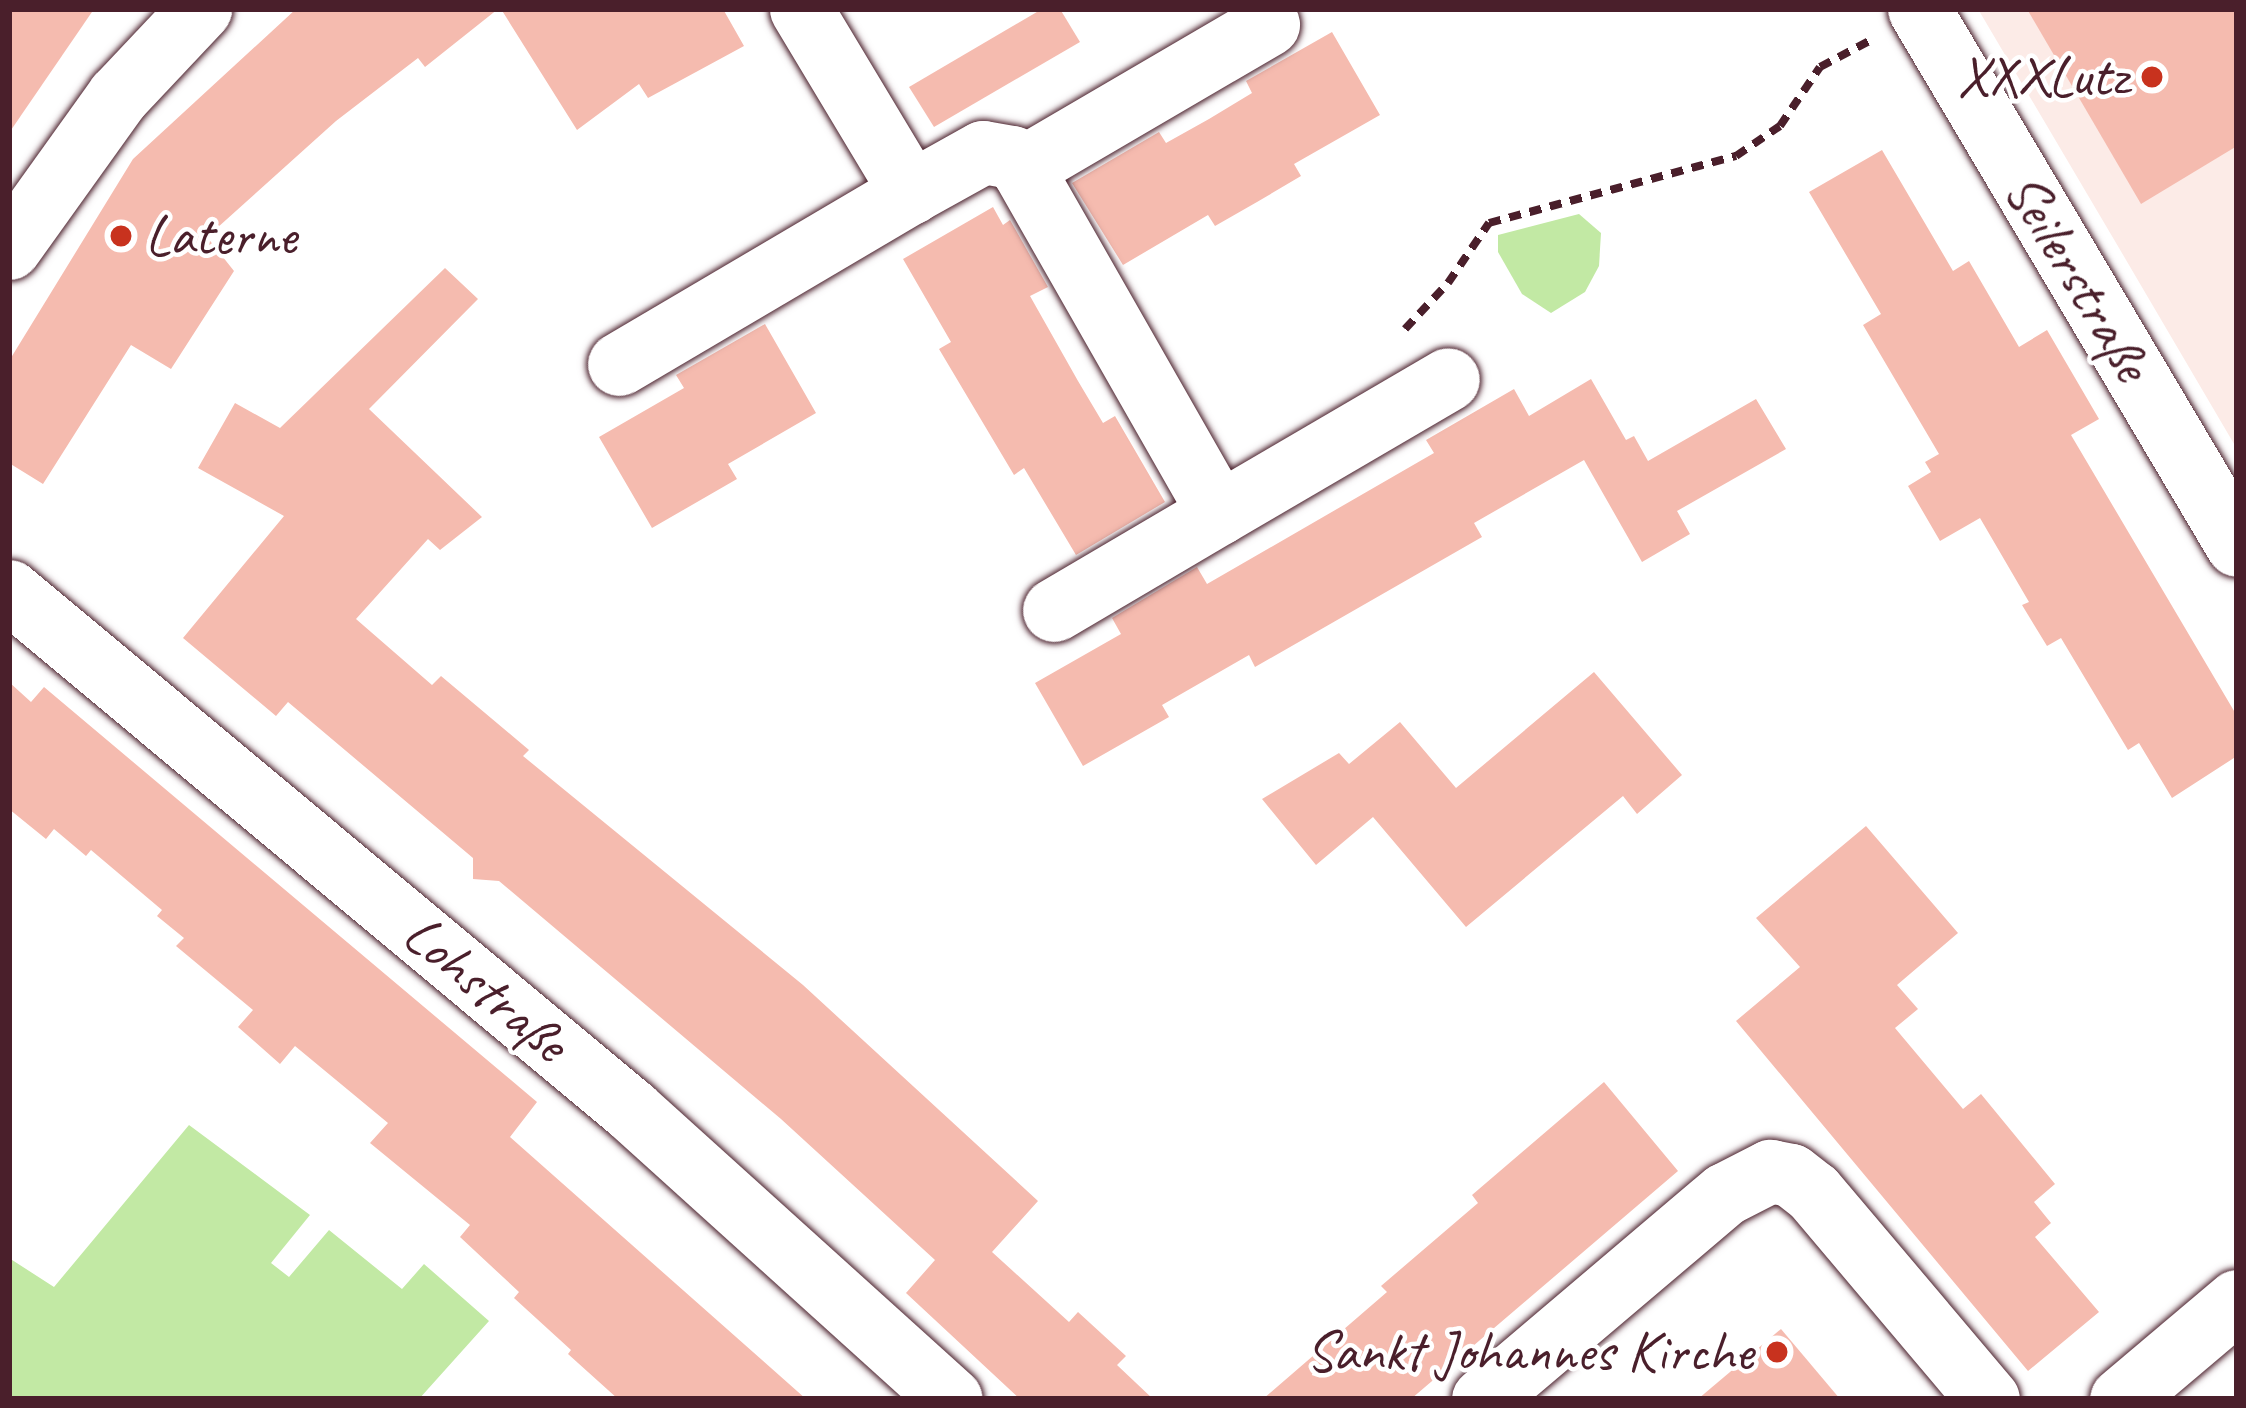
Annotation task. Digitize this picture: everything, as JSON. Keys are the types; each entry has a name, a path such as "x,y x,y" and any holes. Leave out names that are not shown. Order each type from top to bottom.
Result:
{"street":[{"path":"9,248 118,96 200,9"},
{"path":"801,9 911,192"},
{"name":"Seilerstraße","path":"1920,11 2237,545"},
{"path":"1022,168 1268,24"},
{"path":"619,364 983,152 1012,157 1219,513"},
{"path":"1054,610 1448,380"},
{"name":"Lohstraße","path":"9,591 631,1110 950,1399"},
{"path":"1483,1399 1725,1194 1770,1171 1791,1175 1814,1192 1988,1399"},
{"path":"2121,1399 2237,1301"}],"path":[{"path":"1399,336 1448,283 1489,224 1736,156 1780,126 1820,68 1920,11"}],"shaded area":[{"path":"1978,9 2237,9 2237,449 2119,248"}],"green space":[{"path":"1579,214 1601,233 1599,266 1585,292 1551,313 1522,294 1498,252 1498,235"},
{"path":"189,1125 310,1215 271,1263 289,1277 329,1230 402,1289 424,1264 489,1321 419,1399 9,1399 9,1258 54,1287"}],"building":[{"path":"9,9 94,9 9,133"},
{"path":"296,9 498,9 425,67 418,58 336,121 207,237 234,271 171,369 131,345 43,484 9,463 9,361 133,159"},
{"path":"501,9 723,9 744,46 648,98 639,84 577,130"},
{"path":"1042,9 1060,9 1080,42 934,127 909,87"},
{"name":"XXXLutz","path":"2027,9 2237,9 2237,146 2141,204"},
{"path":"1332,32 1380,115 1294,164 1301,176 1257,202 1215,226 1208,215 1123,265 1072,183 1159,132 1166,143 1209,119 1252,93 1246,81"},
{"path":"1882,150 1953,271 1969,261 2019,347 2047,330 2099,419 2071,435 2237,716 2237,756 2172,798 2139,743 2128,750 2061,638 2047,646 2022,605 2029,602 1980,518 1940,541 1908,486 1931,472 1925,462 1939,454 1863,325 1881,314 1809,192"},
{"path":"993,207 1003,225 1010,220 1048,287 1030,296 1078,381 1103,423 1115,416 1165,502 1076,555 1024,468 1014,475 939,349 951,342 903,259"},
{"path":"445,268 478,299 369,409 482,517 440,550 428,539 356,619 432,685 441,676 529,750 523,756 803,985 1038,1201 992,1252 1069,1322 1078,1312 1126,1356 1117,1365 1153,1399 1020,1399 906,1293 935,1260 781,1119 499,881 473,879 473,858 288,702 276,716 183,638 284,516 198,468 235,403 280,428"},
{"path":"765,324 816,413 728,464 737,479 652,528 599,437 684,388 676,375"},
{"path":"1591,379 1626,440 1634,436 1648,461 1756,399 1786,449 1677,511 1690,534 1642,562 1584,460 1474,523 1482,537 1255,667 1249,655 1162,705 1169,717 1083,766 1035,683 1121,634 1112,618 1197,567 1207,584 1434,453 1426,440 1514,389 1529,416"},
{"path":"1594,672 1682,775 1637,814 1623,796 1466,927 1373,817 1316,865 1262,799 1339,753 1349,764 1400,722 1456,788"},
{"path":"9,682 31,702 44,687 537,1102 510,1137 806,1399 618,1399 568,1354 571,1350 514,1298 519,1292 460,1237 470,1225 370,1143 388,1123 295,1046 280,1064 238,1027 253,1010 176,946 184,938 157,916 162,910 91,850 86,856 54,829 46,839 9,809"},
{"path":"1866,826 1958,933 1897,985 1918,1009 1895,1028 1963,1109 1981,1094 2055,1184 2034,1202 2051,1223 2035,1237 2099,1312 2028,1371 1736,1021 1800,967 1756,918"},
{"path":"1604,1082 1678,1171 1411,1399 1263,1399 1387,1292 1381,1286 1478,1203 1472,1195"},
{"name":"Sankt Johannes Kirche","path":"1781,1329 1840,1399 1698,1399"}],"place":[{"name":"XXXLutz","path":"2152,77"},
{"name":"Laterne","path":"121,236"},
{"name":"Sankt Johannes Kirche","path":"1777,1352"}]}
